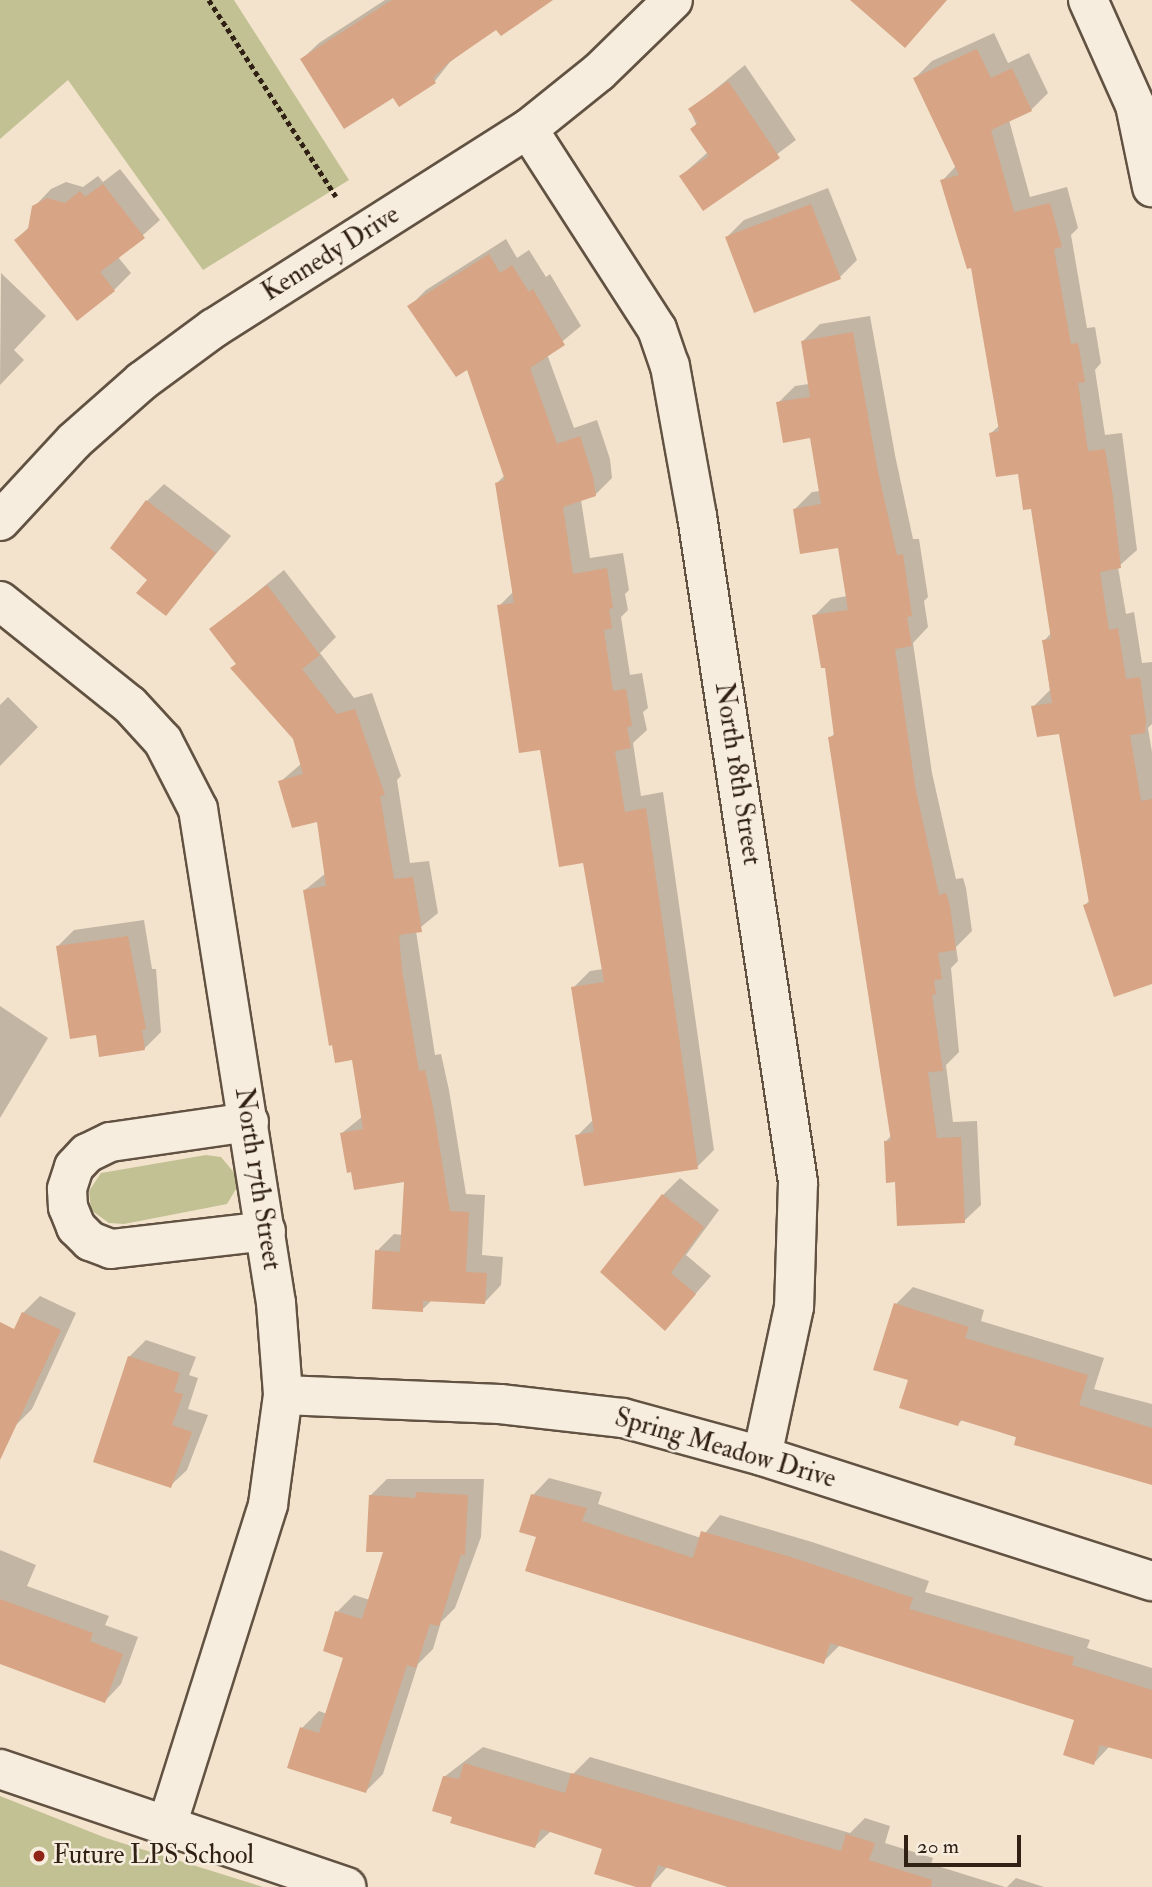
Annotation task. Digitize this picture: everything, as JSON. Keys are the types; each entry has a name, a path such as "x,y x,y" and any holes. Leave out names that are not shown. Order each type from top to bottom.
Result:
{"street":[{"name":"Kennedy Drive","path":"0,521 74,441 142,381 214,328 528,129 599,72 673,0"},
{"path":"1087,0 1143,103 1152,187"},
{"name":"North 18th Street","path":"528,129 657,329 670,366 697,516 798,1182 794,1307 762,1456"},
{"name":"North 17th Street","path":"0,601 130,705 163,741 183,772 198,809 266,1231 283,1395 268,1505 166,1828"},
{"path":"249,1122 110,1142 87,1153 74,1167 67,1189 68,1207 76,1227 90,1241 111,1249 266,1231"},
{"name":"Spring Meadow Drive","path":"283,1395 564,1409 623,1418 762,1456 1152,1581"},
{"path":"0,1769 166,1828 346,1887"}],"path":[{"path":"209,0 337,196"}],"shaded area":[{"path":"0,0 234,0 349,180 203,270 68,80 0,139"},
{"path":"206,1155 221,1157 236,1175 236,1189 227,1204 124,1224 109,1223 91,1210 89,1191 101,1173"},
{"path":"0,1796 106,1838 263,1887 0,1887"}],"building":[{"path":"392,0 553,0 501,36 496,30 448,63 433,78 436,83 399,107 393,98 344,129 300,59"},
{"path":"850,0 947,0 905,48"},
{"path":"977,49 991,78 1012,68 1032,111 991,130 1014,212 1050,203 1062,247 1054,249 1071,344 1078,343 1085,382 1078,383 1088,451 1105,449 1113,497 1121,568 1100,572 1109,630 1118,628 1126,679 1140,677 1146,720 1145,733 1130,735 1141,801 1152,799 1152,984 1114,997 1083,905 1089,903 1059,734 1037,737 1031,706 1052,703 1042,640 1051,639 1031,509 1023,510 1018,474 996,477 989,433 999,431 971,268 967,269 940,180 959,175 913,78"},
{"path":"728,81 780,158 703,211 679,176 709,156 690,129 698,123 688,109"},
{"path":"103,184 145,238 100,272 115,291 77,321 14,240 28,229 32,206 47,198 65,203 80,191 85,197"},
{"path":"811,204 841,279 754,313 725,237"},
{"path":"489,254 500,273 512,265 529,292 533,289 565,345 530,368 557,444 580,436 593,477 596,496 563,507 573,574 607,568 613,608 609,609 612,628 604,630 613,691 626,689 632,726 627,727 631,748 615,751 625,812 646,808 698,1169 584,1186 575,1135 594,1132 571,987 604,982 583,863 559,867 540,750 519,753 497,605 514,603 495,483 505,480 467,370 456,377 407,306"},
{"path":"853,332 878,472 897,555 903,554 912,616 907,617 912,646 895,649 916,791 939,895 946,893 950,906 956,950 938,953 942,979 934,980 936,994 932,995 943,1071 928,1072 937,1138 961,1137 965,1223 897,1226 895,1182 886,1183 884,1141 891,1141 828,737 834,736 825,668 821,668 812,615 848,610 838,548 800,554 793,509 821,504 810,438 783,443 776,402 810,397 801,341"},
{"path":"146,500 216,553 166,616 136,593 147,580 110,548"},
{"path":"267,585 320,655 302,669 337,714 355,709 385,795 380,796 394,879 413,877 422,932 399,935 402,970 419,1071 425,1070 450,1211 469,1212 466,1272 487,1273 485,1304 423,1301 423,1312 372,1309 375,1250 400,1252 404,1182 354,1190 351,1172 347,1173 340,1133 363,1129 352,1060 335,1063 332,1045 329,1046 303,890 326,886 317,822 292,828 278,781 303,774 293,739 230,668 236,664 209,629"},
{"path":"128,936 146,1029 142,1030 145,1050 99,1057 96,1035 70,1039 56,946"},
{"path":"662,1194 704,1227 671,1273 696,1294 665,1331 600,1272"},
{"path":"894,1303 969,1327 965,1338 1088,1375 1079,1405 1152,1428 1152,1485 1014,1445 1016,1437 960,1420 958,1426 899,1408 908,1380 873,1370"},
{"path":"22,1312 61,1330 0,1460 0,1322 14,1329"},
{"path":"128,1356 180,1373 174,1392 183,1394 172,1425 192,1432 171,1488 93,1462"},
{"path":"416,1492 468,1495 465,1555 461,1555 439,1626 430,1624 416,1668 407,1665 366,1793 287,1768 300,1727 319,1733 343,1658 323,1651 335,1611 362,1619 383,1552 366,1552 369,1495 415,1498"},
{"path":"531,1494 587,1508 582,1521 693,1558 701,1531 794,1558 913,1598 909,1609 1074,1657 1072,1665 1152,1690 1152,1759 1100,1745 1094,1765 1063,1755 1074,1720 830,1643 824,1664 525,1571 536,1537 519,1532"},
{"path":"0,1599 93,1633 90,1641 123,1654 105,1703 0,1664"},
{"path":"464,1763 565,1793 571,1773 841,1851 846,1834 875,1843 869,1860 932,1880 931,1887 728,1887 658,1865 651,1887 636,1887 594,1874 602,1849 541,1829 535,1848 450,1823 452,1817 432,1811 443,1776 459,1779"}],"place":[{"name":"Future LPS School","path":"39,1856"}]}
